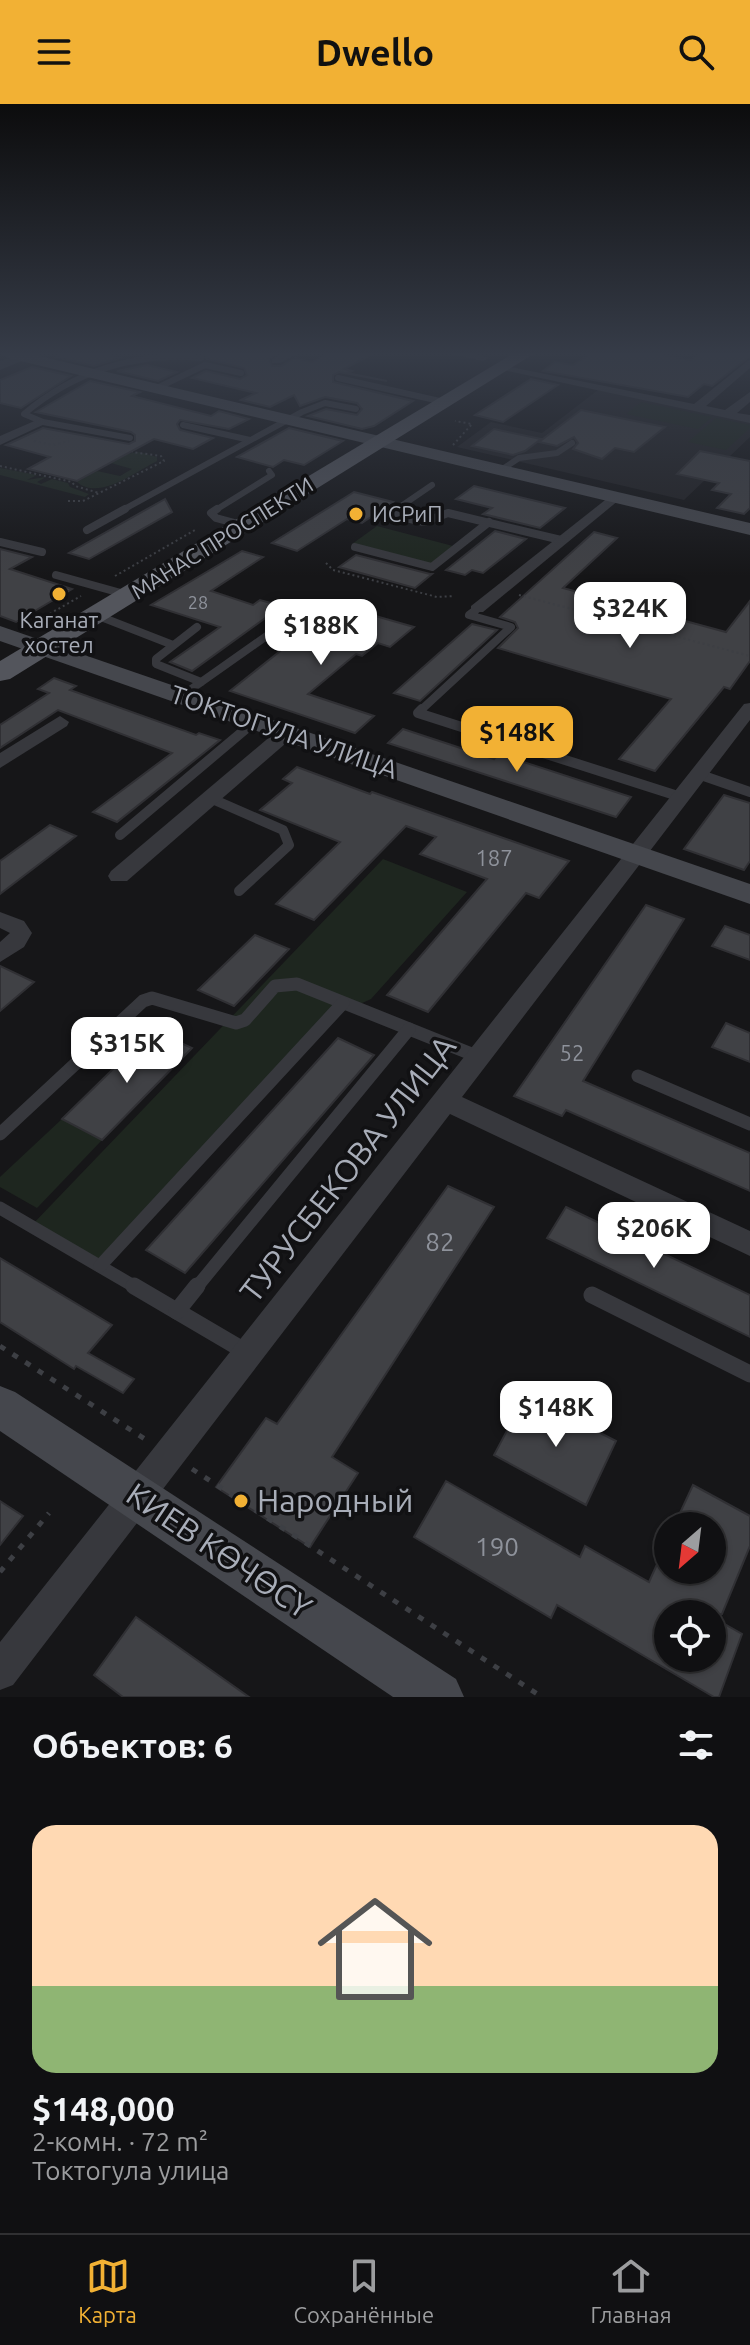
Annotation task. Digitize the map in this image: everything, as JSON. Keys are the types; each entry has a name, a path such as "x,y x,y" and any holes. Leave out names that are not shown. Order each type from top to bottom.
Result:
{"main road":[{"path":"323,427 750,529"},
{"name":"МАНАС ПРОСПЕКТИ","path":"0,673 33,638 96,615 402,427"},
{"name":"ТОКТОГУЛА УЛИЦА","path":"0,633 33,638 191,690 254,722 750,894"},
{"name":"КИЕВ КӨЧӨСҮ","path":"1,1409 438,1697"}],"street":[{"path":"0,441 31,427"},
{"path":"477,609 614,497"},
{"name":"ТУРУСБЕКОВА УЛИЦА","path":"0,1672 750,708"},
{"path":"0,762 60,722"},
{"path":"119,876 286,733"},
{"path":"0,919 16,926 21,933 16,942 0,954"},
{"path":"445,1100 750,1244"}],"lane":[{"path":"72,427 130,438"},
{"path":"193,427 250,440"},
{"path":"87,530 274,427"},
{"path":"501,470 519,458 557,453 572,443"},
{"path":"242,525 216,518 211,513 272,475 269,471"},
{"path":"432,485 394,511 396,516 424,522 448,513 561,540"},
{"path":"355,547 432,567 489,522"},
{"path":"0,542 42,552"},
{"path":"56,575 128,595"},
{"path":"477,609 469,615 511,627 418,713 681,797"},
{"path":"96,615 173,645"},
{"path":"197,627 156,659 156,664 191,690 268,635"},
{"path":"120,835 254,722"},
{"path":"698,774 750,792"},
{"path":"210,798 283,830 289,845 239,891"},
{"path":"0,1134 143,1001 152,998 236,1023 245,1020 275,986 297,984 479,1057"},
{"path":"100,1266 343,1003"},
{"path":"177,1311 409,1029"},
{"path":"638,1076 750,1124"},
{"path":"0,1208 248,1353"},
{"path":"592,1295 750,1374"}],"path":[{"path":"451,448 469,427"},
{"path":"68,501 83,501 164,461"},
{"path":"0,466 72,482 75,486 99,493"},
{"path":"33,638 99,586 216,518"},
{"path":"326,563 333,570 437,597 454,596"},
{"path":"500,590 750,656"},
{"path":"0,1346 542,1697"},
{"path":"0,1572 49,1513"}],"shaded area":[{"path":"484,427 516,427 542,433 549,427 750,427 750,437 684,500 457,447"},
{"path":"705,427 750,427 726,450 688,442"},
{"path":"139,452 157,457 157,461 106,487 86,487 77,482 97,471 120,476 132,469 111,463 126,454"},
{"path":"0,468 37,475 27,480 46,477 37,482 41,484 52,479 68,483 70,487 89,494 85,497 0,475"},
{"path":"377,526 453,546 429,565 352,544"},
{"path":"383,859 467,892 371,999 329,1018 100,1266 31,1226"},
{"path":"62,1119 102,1140 37,1208 0,1187 0,1177"}],"building":[{"path":"109,427 179,427 213,438 193,449 154,439 77,481 28,469 50,457 6,445 43,428 129,444 135,441 135,435"},
{"path":"558,427 665,427 634,452 615,448 602,459 573,449 578,443 574,437 557,446 539,442"},
{"path":"289,428 343,441 304,465 284,460 273,467 237,457"},
{"path":"494,429 541,439 525,451 513,455 472,446"},
{"path":"700,451 750,461 750,508 744,514 717,508 731,494 712,490 719,483 677,474"},
{"path":"474,486 565,508 540,528 483,514 492,508 456,499"},
{"path":"354,492 393,502 362,523 347,519 297,551 272,543"},
{"path":"165,499 172,512 89,559 69,553"},
{"path":"495,531 526,539 483,573 472,570 465,575 446,570"},
{"path":"594,532 617,538 563,588 726,632 750,601 750,661 730,689 724,687 655,771 619,759 671,699 498,648 518,628 515,622 500,617"},
{"path":"0,549 32,557 10,569 72,589 16,622 0,616"},
{"path":"242,551 263,557 211,591 253,605 260,600 282,606 192,671 170,662 220,627 151,605"},
{"path":"356,555 432,574 415,588 339,567"},
{"path":"344,607 414,627 390,647 378,643 362,656 356,654 308,694 374,716 355,733 230,691 289,644 293,645"},
{"path":"472,624 497,630 420,701 394,693"},
{"path":"54,678 76,686 70,690 196,735 199,733 220,740 117,822 93,812 172,753 58,710 0,748 0,725 49,693 38,689"},
{"path":"403,729 494,759 499,754 631,797 616,817 388,743"},
{"path":"297,767 569,861 539,898 526,893 428,1012 387,995 487,879 420,854 436,837 406,826 314,920 276,904 340,842 260,810 292,783 283,779"},
{"path":"724,795 750,803 750,861 744,870 684,849"},
{"path":"50,825 76,836 0,894 0,861"},
{"path":"646,905 684,919 583,1081 750,1153 750,1191 566,1110 562,1116 514,1096"},
{"path":"725,926 750,935 750,960 712,946"},
{"path":"255,935 289,949 234,1006 198,990"},
{"path":"0,966 34,982 0,1011"},
{"path":"726,1023 750,1033 750,1062 712,1047"},
{"path":"153,1030 192,1048 102,1140 62,1119"},
{"path":"338,1038 374,1055 185,1273 146,1250"},
{"path":"448,1186 494,1207 332,1457 358,1473 310,1547 216,1487 266,1418 277,1424"},
{"path":"566,1207 750,1295 750,1337 547,1238"},
{"path":"0,1258 112,1325 88,1353 134,1379 123,1393 76,1366 74,1369 0,1322"},
{"path":"526,1395 616,1441 586,1505 494,1455"},
{"path":"446,1481 580,1557 585,1546 649,1582 654,1571 654,1584 726,1584 726,1512 680,1512 693,1485 750,1516 750,1546 726,1604 726,1600 654,1600 654,1662 557,1605 551,1618 414,1537"},
{"path":"0,1501 23,1516 0,1545"},
{"path":"136,1617 249,1697 123,1697 94,1675"},
{"path":"726,1625 742,1634 719,1697 671,1672 726,1672"}],"place":[{"name":"ИСРиП","path":"356,514"},
{"name":"Каганат хостел","path":"59,594"},
{"name":"Народный","path":"241,1501"}]}
